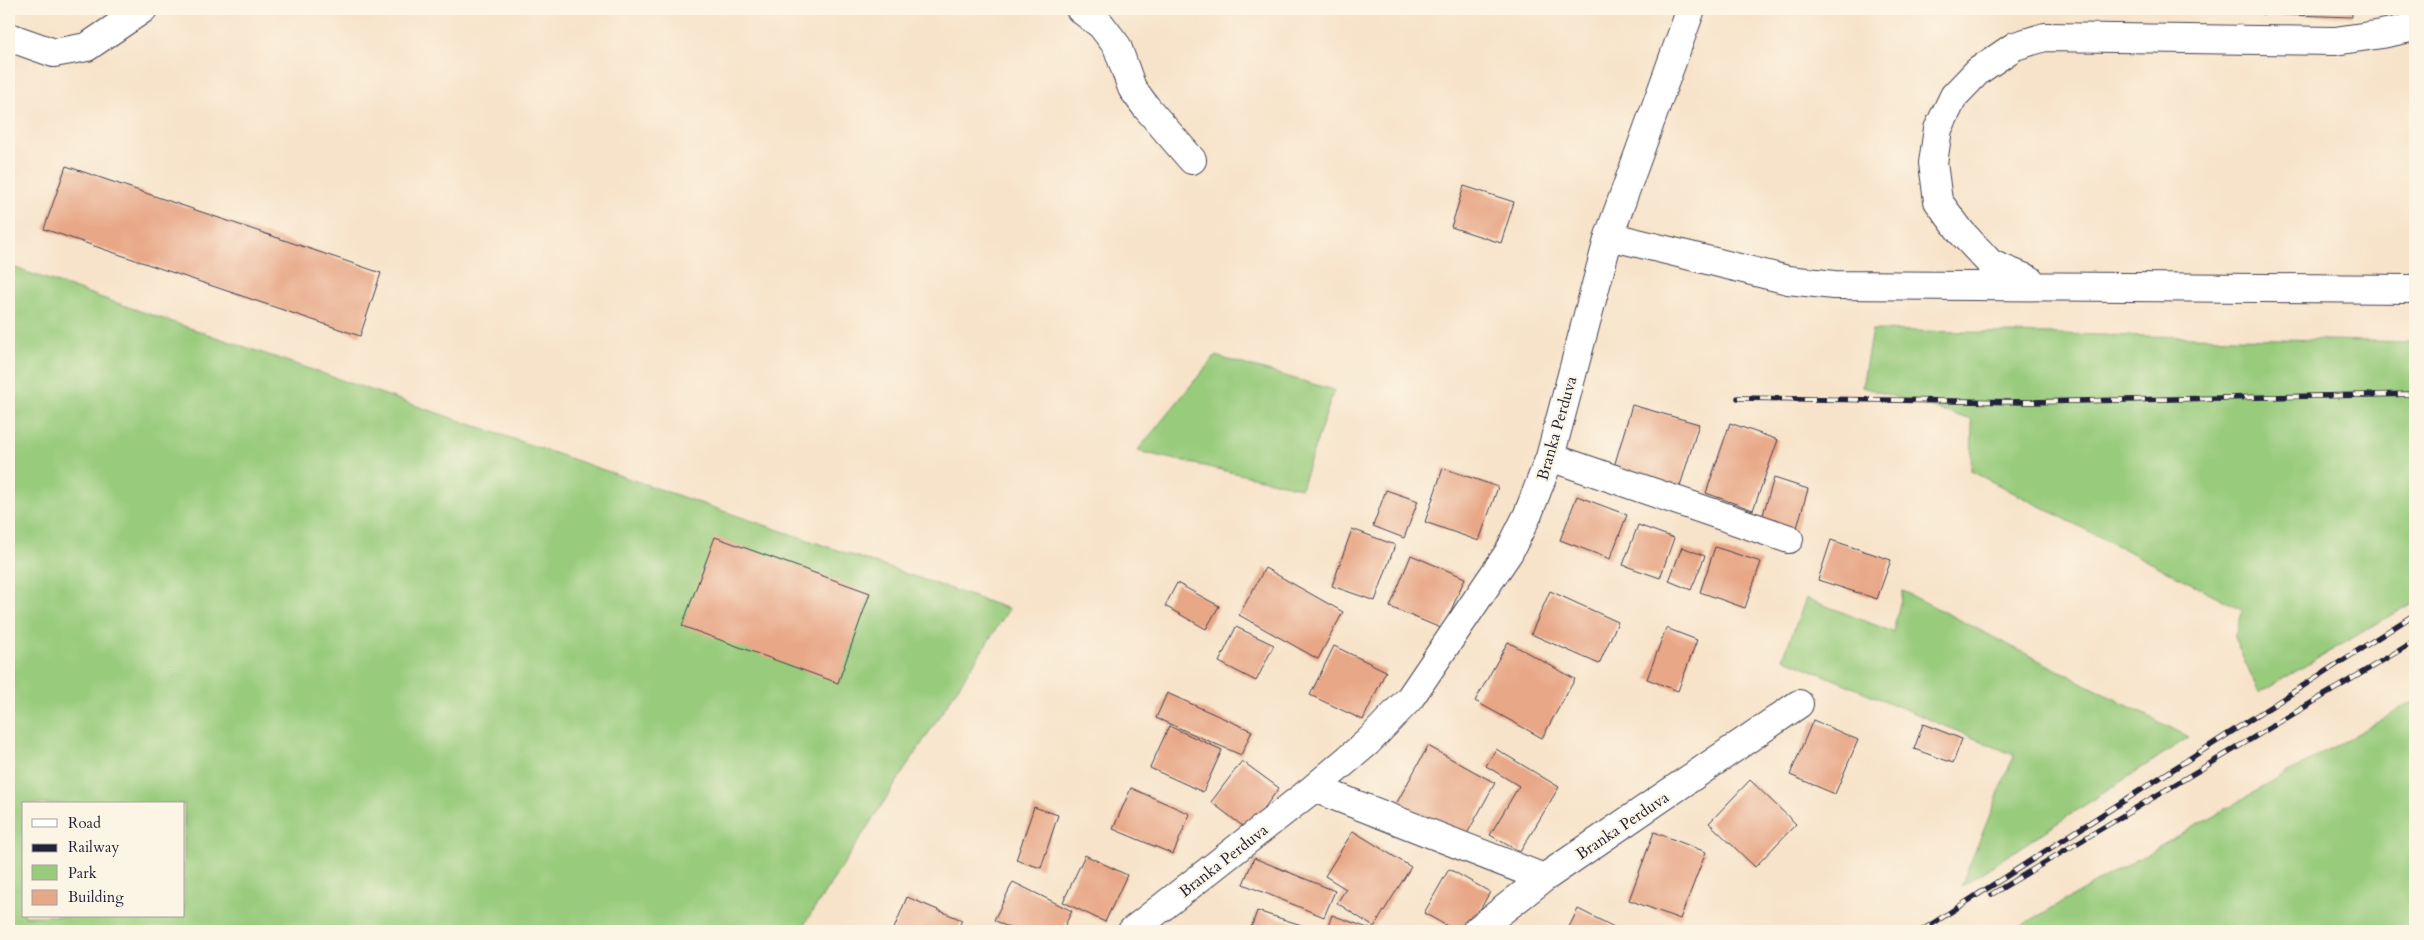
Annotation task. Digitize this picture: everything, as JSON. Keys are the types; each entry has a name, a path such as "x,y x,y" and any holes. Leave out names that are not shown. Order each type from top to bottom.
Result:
{"street":[{"path":"9,37 54,53 87,47 143,9"},
{"path":"1080,9 1101,25 1117,46 1132,88 1192,160"},
{"name":"Branka Perduva","path":"1132,931 1314,788 1368,742 1410,698 1509,552 1528,514 1550,457 1609,236 1691,9"},
{"path":"2043,285 1991,264 1961,232 1938,201 1933,163 1938,129 1954,96 1978,71 2015,46 2045,37 2335,41 2382,34 2413,23"},
{"path":"1609,236 1788,280 1834,285 2415,289"},
{"path":"1550,457 1789,539"},
{"name":"Branka Perduva","path":"1476,931 1544,878 1799,704"},
{"path":"1314,788 1544,878"}],"green space":[{"path":"9,266 1009,609 800,931 9,931"},
{"path":"1872,330 2415,342 2415,601 2259,693 2234,638 2243,610 1971,471 1972,420 1862,387"},
{"path":"1215,356 1334,390 1301,488 1137,451"},
{"path":"1903,591 2189,737 1961,886 2014,755 1783,658 1806,598 1893,632"},
{"path":"2415,700 2415,931 2012,931 2390,715"}],"building":[{"path":"2261,9 2352,9 2352,17 2261,14"},
{"path":"66,166 381,273 360,336 44,229"},
{"path":"1464,186 1514,202 1501,243 1451,227"},
{"path":"1632,405 1699,424 1677,496 1611,477"},
{"path":"1730,423 1778,440 1753,510 1706,493"},
{"path":"1443,468 1498,487 1479,541 1425,522"},
{"path":"1774,478 1808,489 1796,531 1761,521"},
{"path":"1386,490 1418,501 1404,538 1373,526"},
{"path":"1577,496 1627,515 1610,559 1560,540"},
{"path":"1638,525 1674,538 1660,578 1623,565"},
{"path":"1352,529 1395,545 1375,601 1332,586"},
{"path":"715,537 870,593 838,683 682,626"},
{"path":"1831,540 1891,560 1877,599 1818,580"},
{"path":"1682,547 1705,556 1691,590 1669,581"},
{"path":"1715,547 1761,562 1745,608 1700,592"},
{"path":"1411,555 1465,578 1443,629 1390,607"},
{"path":"1265,568 1343,612 1318,659 1239,615"},
{"path":"1177,583 1219,606 1206,629 1165,606"},
{"path":"1550,591 1618,622 1599,664 1531,634"},
{"path":"1236,627 1274,645 1256,681 1219,662"},
{"path":"1666,628 1697,640 1678,691 1647,679"},
{"path":"1508,642 1575,679 1542,738 1475,701"},
{"path":"1334,646 1386,671 1363,720 1310,695"},
{"path":"1167,693 1252,731 1241,755 1156,718"},
{"path":"1813,720 1858,740 1835,794 1790,775"},
{"path":"1923,724 1962,739 1953,763 1914,749"},
{"path":"1169,726 1222,750 1203,792 1150,768"},
{"path":"1428,746 1495,783 1462,843 1395,806"},
{"path":"1496,749 1559,787 1520,852 1490,835 1519,786 1486,766"},
{"path":"1242,761 1279,788 1248,830 1211,802"},
{"path":"1750,780 1796,824 1755,867 1709,823"},
{"path":"1131,788 1190,814 1173,854 1113,829"},
{"path":"1034,807 1058,815 1041,868 1016,860"},
{"path":"1353,831 1411,867 1374,927 1337,903 1346,889 1325,876"},
{"path":"1654,832 1706,852 1680,919 1629,900"},
{"path":"1085,855 1127,875 1105,922 1063,902"},
{"path":"1254,858 1335,891 1324,917 1243,884"},
{"path":"1449,869 1490,892 1468,931 1456,931 1424,913"},
{"path":"1013,882 1072,911 1062,931 1015,931 994,920"},
{"path":"907,897 962,920 957,931 893,931"},
{"path":"1578,909 1622,931 1567,931"},
{"path":"1257,911 1311,928 1310,931 1250,931"},
{"path":"1332,915 1376,931 1326,931"}],"railway":[{"path":"1738,398 2029,402 2415,394"},
{"path":"1921,931 2415,614"},
{"path":"1992,894 2415,641"}]}
